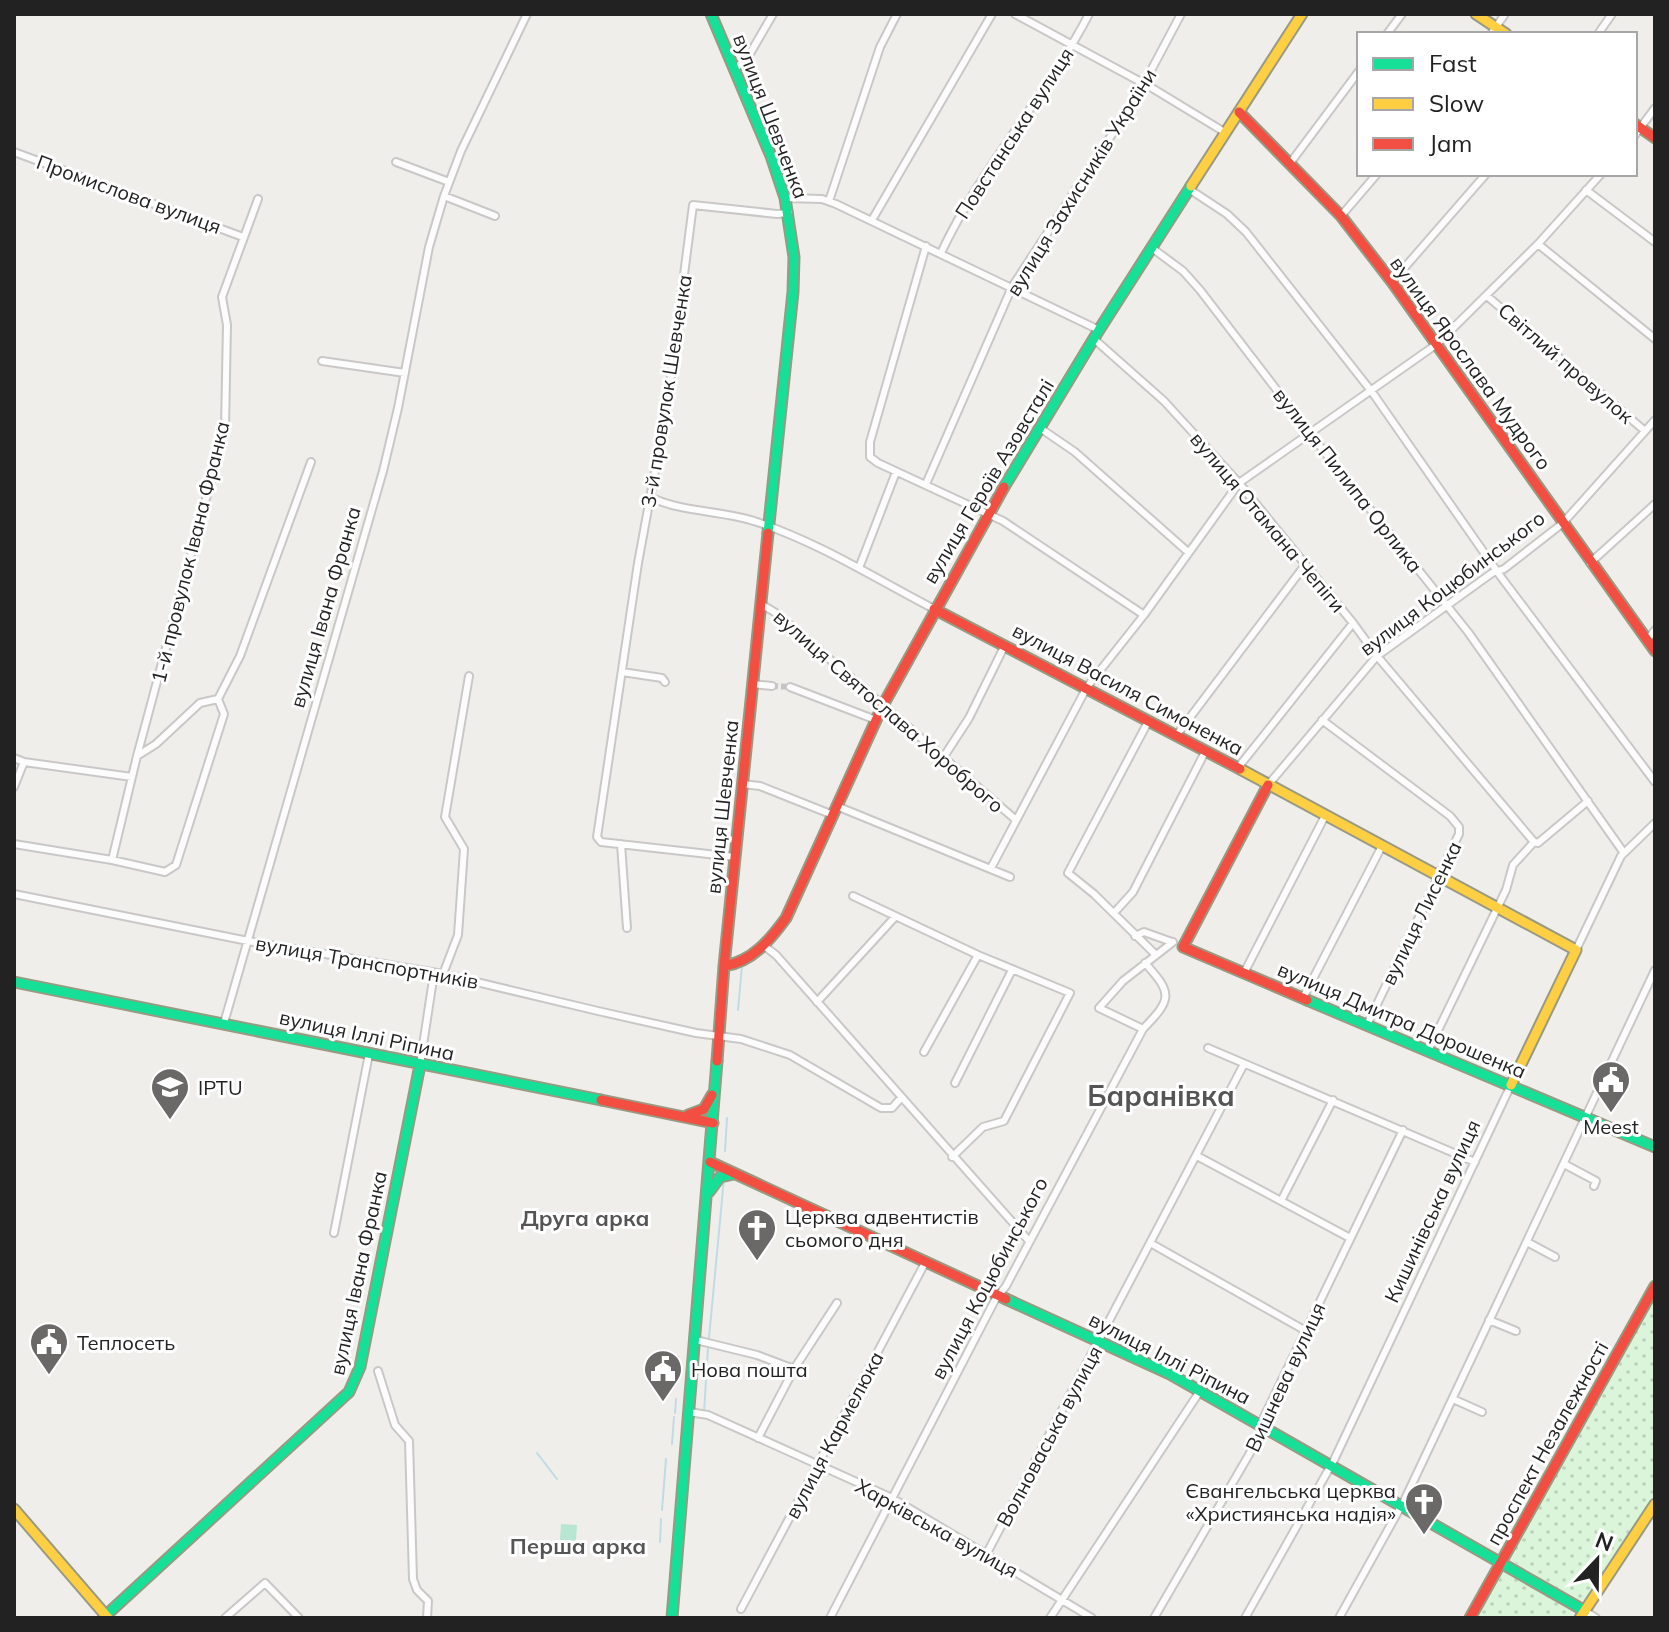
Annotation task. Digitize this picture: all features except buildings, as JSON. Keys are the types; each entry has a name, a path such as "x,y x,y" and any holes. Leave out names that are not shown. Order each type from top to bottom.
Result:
{"street":[{"name":"вулиця Івана Франка","path":"224,1023 383,471 429,247 444,196 461,151 527,14"},
{"name":"вулиця Шевченка","path":"672,1618 724,966 793,292 794,257 789,213 771,156 711,14"},
{"path":"735,69 748,57 773,14"},
{"path":"829,201 880,47 897,14"},
{"path":"872,220 992,14"},
{"path":"1015,14 1226,133"},
{"name":"Повстанська вулиця","path":"941,253 958,216 987,168 1072,46 1089,14"},
{"name":"вулиця Захисників України","path":"926,484 1012,287 1144,84 1181,14"},
{"name":"вулиця Героїв Азовсталі","path":"724,966 739,964 763,945 786,918 882,707 987,514 1302,14"},
{"path":"1388,32 1402,14"},
{"path":"1476,14 1493,30 1505,14"},
{"path":"1599,32 1612,14"},
{"path":"1291,162 1357,74"},
{"path":"1655,108 1637,129 1655,138"},
{"name":"вулиця Ярослава Мудрого","path":"1239,112 1341,216 1392,282 1655,651"},
{"name":"Промислова вулиця","path":"14,152 243,237"},
{"path":"396,162 449,182"},
{"path":"1341,216 1375,176"},
{"path":"1392,282 1484,176"},
{"path":"991,868 1087,687 1144,615 1239,483 1437,344 1538,244 1599,176"},
{"path":"1189,189 1227,214 1246,232 1372,392 1497,571 1655,782"},
{"path":"1586,190 1655,242"},
{"path":"444,196 495,216"},
{"name":"вулиця Отамана Чепіги","path":"785,198 829,201 1012,287 1097,335 1164,401 1239,483 1377,656 1534,842"},
{"name":"1-й провулок Івана Франка","path":"112,860 225,428 227,325 222,297 258,199"},
{"name":"3-й провулок Шевченка","path":"621,844 601,842 597,837 667,406 693,205 789,213"},
{"path":"1538,244 1655,339"},
{"path":"926,246 870,442 869,452 873,461 1003,521 1144,615"},
{"name":"вулиця Пилипа Орлика","path":"1152,248 1183,271 1200,290 1309,432 1448,604 1624,853"},
{"name":"Світлий провулок","path":"1487,296 1645,431"},
{"path":"322,361 405,373"},
{"name":"вулиця Коцюбинського","path":"1183,947 1268,785 1377,656 1448,604 1504,569 1563,523 1655,420"},
{"path":"1040,428 1075,452 1188,552"},
{"path":"14,844 165,872 176,865 224,714 218,699 240,656 311,462"},
{"path":"859,568 896,472"},
{"name":"вулиця Василя Симоненка","path":"650,497 664,503 753,520 819,546 1576,950"},
{"path":"1590,563 1655,504"},
{"path":"1176,736 1305,565"},
{"name":"вулиця Святослава Хороброго","path":"761,604 776,613 1016,820"},
{"path":"1237,769 1353,623"},
{"path":"1647,640 1655,630"},
{"path":"943,758 969,718 1005,644"},
{"path":"622,672 662,678 665,682"},
{"path":"443,974 458,935 464,849 457,834 446,824 445,808 469,676"},
{"path":"752,684 772,686"},
{"path":"790,687 876,720"},
{"path":"137,756 156,744 200,703 218,699"},
{"path":"1149,720 1068,873 1156,955"},
{"name":"вулиця Лисенка","path":"1322,720 1450,816 1459,827 1459,834 1367,1025"},
{"path":"1114,913 1133,892 1205,752"},
{"path":"14,758 132,777"},
{"path":"14,787 24,762"},
{"path":"742,784 760,786 837,811 1010,877"},
{"path":"1428,1051 1506,890 1513,865 1534,842 1538,843 1588,801"},
{"path":"1244,973 1325,816"},
{"name":"Кишинівська вулиця","path":"1245,1618 1330,1466 1624,853 1655,823"},
{"path":"627,928 621,844 735,857"},
{"path":"1303,998 1382,846"},
{"name":"вулиця Транспортників","path":"14,894 248,941 443,974 598,1011 741,1039 790,1055 881,1108 892,1108 901,1098"},
{"path":"853,896 978,955 1069,992 1004,1121 983,1127 952,1157"},
{"path":"817,1002 895,917"},
{"name":"вулиця Дмитра Дорошенка","path":"1135,936 1144,932 1173,942 1655,1147"},
{"path":"1143,1029 1099,1008 1123,981 1173,942"},
{"path":"763,945 776,955 1029,1241"},
{"path":"924,1052 978,955"},
{"name":"вулиця Коцюбинського","path":"830,1618 1143,1029 1161,1010 1167,995 1165,986 1145,963"},
{"path":"955,1083 1012,970"},
{"path":"1339,1618 1400,1507 1453,1399 1655,970"},
{"name":"вулиця Івана Франка","path":"105,1617 314,1426 354,1384 360,1367 420,1065 434,973"},
{"name":"вулиця Іллі Ріпина","path":"14,982 713,1123"},
{"path":"1208,1048 1475,1162"},
{"path":"334,1233 369,1054"},
{"name":"Волноваська вулиця","path":"987,1553 1244,1064"},
{"path":"675,1115 692,1115 704,1109 716,1085"},
{"path":"1281,1201 1333,1100"},
{"name":"Вишнева вулиця","path":"1154,1618 1261,1434 1263,1419 1403,1130"},
{"path":"1197,1156 1350,1238"},
{"name":"вулиця Іллі Ріпина","path":"710,1162 1099,1340 1200,1391 1583,1615 1596,1618"},
{"path":"1564,1164 1596,1181 1594,1186"},
{"path":"707,1199 720,1177 732,1174 742,1176"},
{"path":"1527,1242 1555,1257"},
{"path":"1152,1244 1306,1331"},
{"name":"вулиця Кармелюка","path":"741,1609 926,1261"},
{"name":"проспект Незалежності","path":"1470,1618 1655,1286"},
{"path":"758,1438 794,1369 837,1303"},
{"path":"1489,1320 1516,1331"},
{"path":"696,1340 757,1355 794,1369"},
{"path":"378,1371 395,1425 409,1441 413,1579 417,1590 428,1601 427,1618"},
{"path":"1050,1618 1200,1391"},
{"path":"1453,1399 1482,1412"},
{"name":"Харківська вулиця","path":"689,1412 708,1415 892,1498 1092,1618"},
{"path":"1583,1615 1655,1504"},
{"path":"14,1511 105,1617"},
{"path":"225,1618 265,1583 299,1618"}],"green space":[{"path":"1655,1292 1655,1497 1590,1595 1584,1600 1576,1600 1509,1556"},
{"path":"561,1524 577,1525 575,1555 559,1554"},
{"path":"1505,1570 1568,1606 1573,1618 1476,1618"}],"waterway":[{"path":"738,1010 742,966"},
{"path":"725,1151 727,1118"},
{"path":"723,1187 724,1180"},
{"path":"709,1338 723,1189"},
{"path":"704,1413 708,1348"},
{"path":"675,1413 676,1399"},
{"path":"672,1444 674,1417"},
{"path":"537,1453 557,1479"},
{"path":"662,1510 666,1459"},
{"path":"660,1542 661,1519"}],"tunnel":[{"path":"772,686 790,687"}],"traffic: fast":[{"path":"711,14 771,156 785,198 794,257 768,533"},
{"path":"1004,487 1191,186"},
{"path":"14,982 601,1100"},
{"path":"1307,1000 1655,1147"},
{"path":"672,1618 717,1061"},
{"path":"103,1618 349,1392 360,1367 420,1065"},
{"path":"709,1192 720,1177 734,1174"},
{"path":"1006,1299 1170,1374 1585,1611"}],"traffic: slow":[{"path":"1191,186 1302,14"},
{"path":"1476,14 1503,32"},
{"path":"1240,769 1576,950 1511,1085"},
{"path":"1580,1618 1655,1504"},
{"path":"14,1509 108,1618"}],"traffic: jam":[{"path":"1239,112 1341,216 1392,282 1655,651"},
{"path":"1637,125 1655,138"},
{"path":"724,966 752,955 786,918 882,707 1004,487"},
{"path":"717,1061 768,533"},
{"path":"934,609 1240,769"},
{"path":"1268,785 1183,947 1307,1000"},
{"path":"688,1115 704,1109 712,1095"},
{"path":"601,1100 713,1123"},
{"path":"710,1162 1006,1299"},
{"path":"1470,1618 1655,1286"}],"place":[{"name":"Meest","path":"1611,1114"},
{"name":"IPTU","path":"170,1121"},
{"name":"Церква адвентистів сьомого дня","path":"757,1262"},
{"name":"Теплосеть","path":"49,1376"},
{"name":"Нова пошта","path":"663,1403"},
{"name":"Євангельська церква «Християнська надія»","path":"1424,1536"}],"district":[{"name":"Баранівка","path":"1161,1095"},
{"name":"Друга арка","path":"585,1218"},
{"name":"Перша арка","path":"578,1546"}]}
